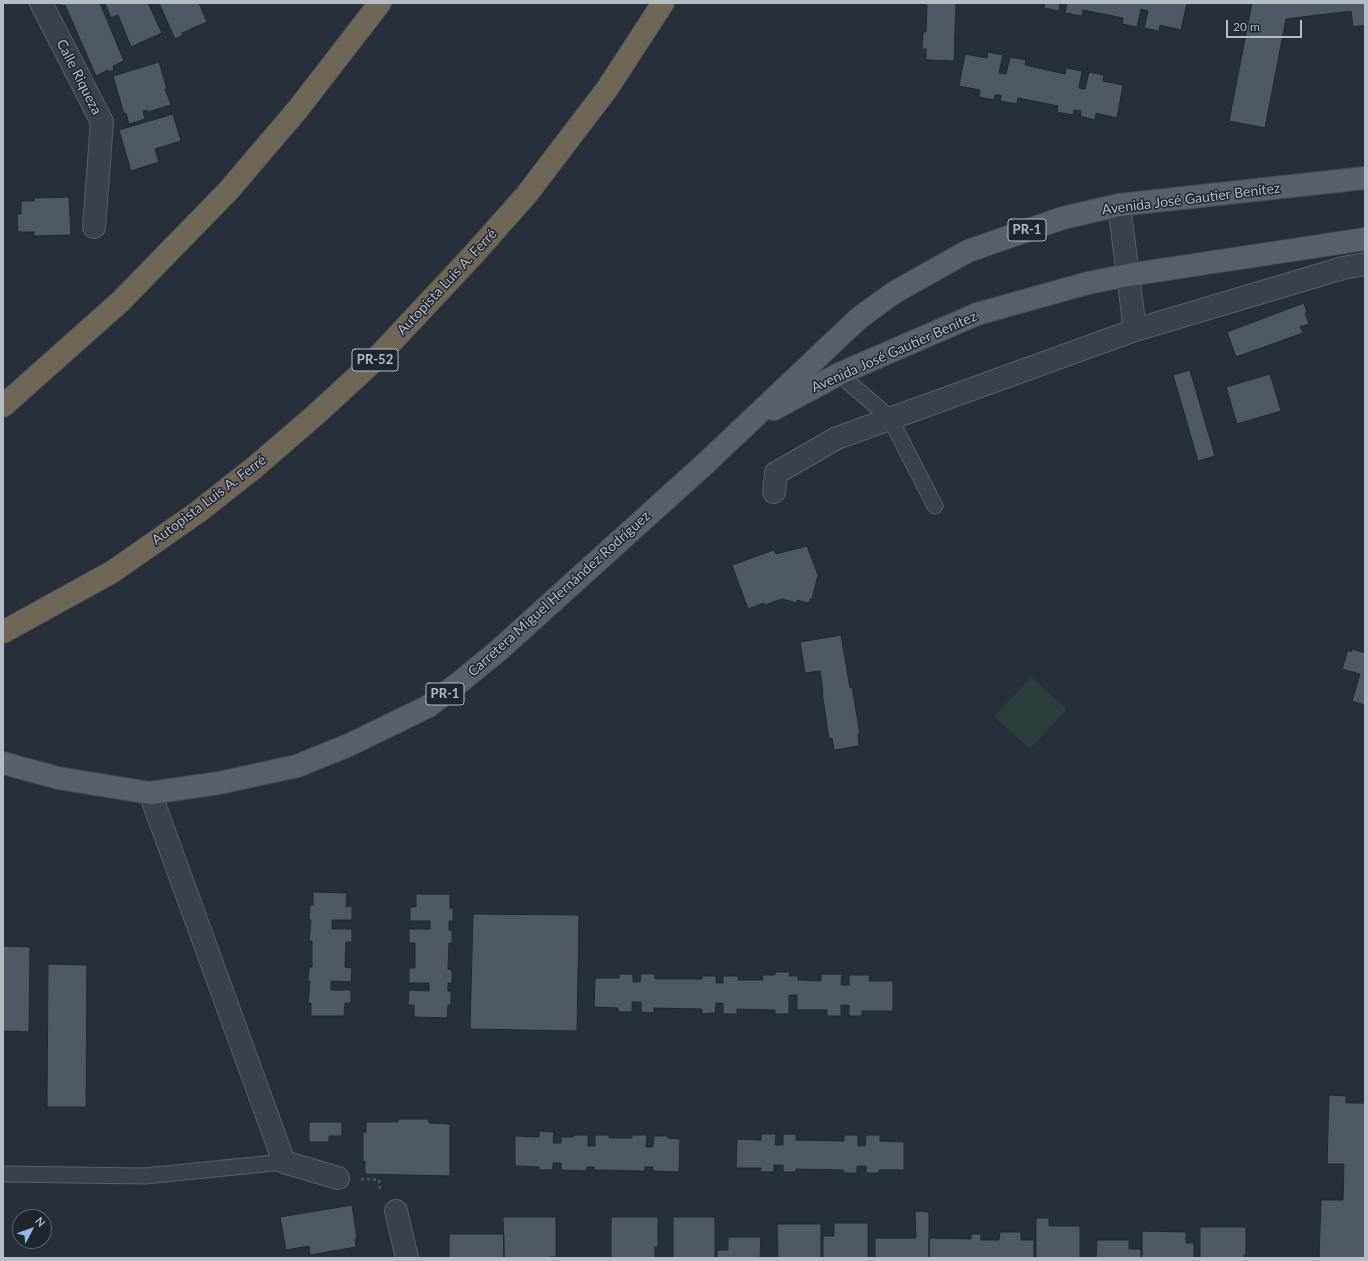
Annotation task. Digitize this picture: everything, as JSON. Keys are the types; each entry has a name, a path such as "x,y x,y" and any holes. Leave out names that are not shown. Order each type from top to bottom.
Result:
{"highway":[{"path":"3,406 121,301 229,190 298,109 380,3"},
{"name":"Autopista Luis A. Ferré","path":"3,632 112,572 198,512 256,467 372,363 469,260 527,194 607,88 663,3"}],"main road":[{"name":"Avenida José Gautier Benítez","path":"749,422 859,318 896,292 968,251 1063,218 1119,205 1365,178"},
{"name":"Avenida José Gautier Benítez","path":"749,422 839,374 977,314 1088,283 1128,275 1365,239"},
{"name":"Carretera Miguel Hernández Rodríguez","path":"3,763 58,778 150,793 219,783 297,766 349,745 429,706 460,682 499,650 749,422"}],"street":[{"name":"Calle Riqueza","path":"41,3 102,122 94,227"},
{"path":"1119,205 1135,330"},
{"path":"774,492 776,474 837,438 1135,330 1343,268 1365,264"},
{"path":"150,793 284,1162 338,1178"},
{"path":"396,1211 407,1258"}],"lane":[{"path":"839,374 890,418 935,506"},
{"path":"3,1174 145,1176 284,1162"}],"path":[{"path":"338,1178 379,1180 384,1212 396,1211"}],"shaded area":[{"path":"1031,677 1067,709 1030,749 994,717"}],"building":[{"path":"61,3 100,3 124,61 113,66 114,70 108,72 108,70 96,76 65,5 62,6"},
{"path":"105,3 148,3 162,33 131,47 118,15 111,18"},
{"path":"159,3 199,3 207,22 182,33 183,35 175,39"},
{"path":"924,3 956,3 954,61 926,60 926,49 922,49 923,32 926,32 927,5 924,5"},
{"path":"1045,3 1060,3 1059,11 1044,8"},
{"path":"1067,3 1187,3 1181,30 1160,25 1159,31 1144,28 1148,11 1141,9 1137,27 1122,24 1123,18 1083,10 1082,16 1065,13"},
{"path":"1252,3 1365,3 1365,25 1353,27 1351,11 1286,19 1265,128 1229,121"},
{"path":"988,52 1003,55 999,73 1006,74 1010,57 1026,60 1025,65 1065,74 1066,68 1082,71 1079,88 1085,89 1089,72 1104,75 1103,81 1123,85 1117,118 1096,113 1095,120 1080,116 1081,111 1074,110 1073,115 1057,112 1058,106 1018,98 1017,104 1000,101 1001,95 995,95 994,100 979,97 980,90 959,86 965,54 987,58"},
{"path":"159,62 167,89 165,89 171,105 148,112 147,110 143,111 145,119 129,124 126,113 124,114 113,76"},
{"path":"173,114 181,141 155,149 159,162 131,171 119,130"},
{"path":"69,197 71,235 34,236 34,232 18,232 17,214 21,214 21,201 34,201 34,198"},
{"path":"1304,303 1307,312 1305,313 1309,324 1300,327 1303,333 1236,357 1227,332"},
{"path":"1190,370 1215,456 1198,461 1173,375"},
{"path":"1270,374 1281,411 1237,424 1226,387"},
{"path":"807,546 818,575 812,599 810,599 809,603 797,600 797,603 782,599 765,605 764,603 748,609 732,565 774,550 776,554"},
{"path":"841,635 860,734 858,734 859,746 834,750 832,738 829,739 820,671 805,673 800,642"},
{"path":"1352,649 1365,653 1365,705 1352,701 1360,674 1342,669 1348,650 1351,652"},
{"path":"313,892 347,893 346,907 352,906 352,920 332,920 332,929 352,929 352,942 346,942 345,967 352,968 351,982 331,981 331,990 351,990 351,1003 345,1003 344,1016 311,1016 311,1003 308,1003 310,981 308,981 309,967 312,967 312,941 309,941 311,920 309,919 310,905 313,905"},
{"path":"416,894 450,894 450,908 453,908 453,921 449,921 449,930 452,930 452,943 449,943 448,969 452,970 452,983 448,983 448,991 451,991 451,1005 448,1005 447,1018 414,1017 414,1005 408,1005 409,990 429,991 429,983 409,983 409,968 415,968 415,943 409,943 409,929 430,929 430,921 410,921 410,907 416,907"},
{"path":"473,914 579,915 577,1031 470,1029"},
{"path":"3,946 30,947 29,1032 3,1031"},
{"path":"48,964 87,965 86,1107 47,1107"},
{"path":"775,972 790,972 789,976 798,976 798,980 821,981 821,974 842,974 841,985 849,985 849,975 870,975 869,981 893,981 893,1011 862,1011 862,1016 849,1016 849,1005 841,1005 841,1016 827,1016 827,1010 797,1010 797,995 789,995 789,1014 775,1014 775,1010 737,1009 737,1014 723,1014 723,1003 716,1003 715,1013 702,1014 702,1009 654,1008 654,1013 641,1012 641,1002 632,1002 632,1012 618,1012 618,1008 594,1007 595,978 619,978 619,974 633,974 633,982 640,982 641,974 655,974 655,979 702,979 702,976 716,976 716,983 723,983 723,976 738,976 738,980 763,980 762,975 775,975"},
{"path":"1329,1095 1346,1096 1346,1103 1365,1103 1365,1258 1319,1258 1321,1200 1343,1200 1344,1164 1327,1164"},
{"path":"398,1119 429,1119 429,1123 450,1124 450,1176 365,1174 365,1161 363,1161 363,1132 366,1132 366,1122 398,1122"},
{"path":"309,1122 342,1122 342,1136 329,1136 329,1142 309,1142"},
{"path":"539,1131 554,1132 553,1143 561,1143 561,1137 588,1135 588,1146 595,1146 595,1135 609,1135 609,1138 632,1138 632,1135 647,1135 646,1147 653,1147 654,1136 668,1136 668,1138 680,1139 679,1172 653,1171 653,1167 645,1167 645,1171 595,1170 594,1167 587,1167 586,1171 561,1170 561,1163 553,1163 553,1170 539,1170 539,1167 515,1166 515,1136 539,1137"},
{"path":"761,1134 776,1134 775,1145 783,1145 783,1134 796,1134 796,1140 844,1141 844,1135 858,1135 858,1146 865,1146 866,1135 880,1135 880,1141 904,1142 904,1170 879,1170 879,1173 866,1173 866,1166 857,1166 857,1173 844,1173 843,1170 796,1169 796,1172 783,1172 783,1165 774,1165 774,1172 760,1172 761,1168 736,1168 737,1139 761,1140"},
{"path":"352,1205 357,1238 355,1239 356,1247 310,1255 309,1246 286,1250 280,1217"},
{"path":"915,1211 929,1212 929,1258 875,1258 875,1238 916,1238"},
{"path":"503,1217 556,1217 556,1257 504,1258"},
{"path":"611,1217 658,1217 658,1247 655,1247 655,1258 611,1258"},
{"path":"673,1217 715,1217 715,1258 673,1258"},
{"path":"1036,1218 1049,1218 1049,1226 1080,1226 1080,1258 1036,1258"},
{"path":"834,1223 868,1223 868,1258 823,1258 823,1236 834,1236"},
{"path":"777,1224 821,1224 821,1258 778,1258"},
{"path":"1200,1227 1246,1227 1246,1255 1244,1255 1244,1258 1200,1258"},
{"path":"1142,1231 1186,1232 1186,1243 1194,1243 1194,1258 1142,1258"},
{"path":"1000,1232 1021,1232 1021,1240 1034,1240 1034,1258 929,1258 929,1238 971,1239 971,1234 981,1234 981,1240 999,1240"},
{"path":"449,1234 504,1234 504,1258 449,1258"},
{"path":"728,1237 761,1237 760,1258 717,1258 717,1250 728,1250"},
{"path":"1097,1240 1129,1240 1129,1249 1141,1249 1141,1258 1096,1258"}]}
